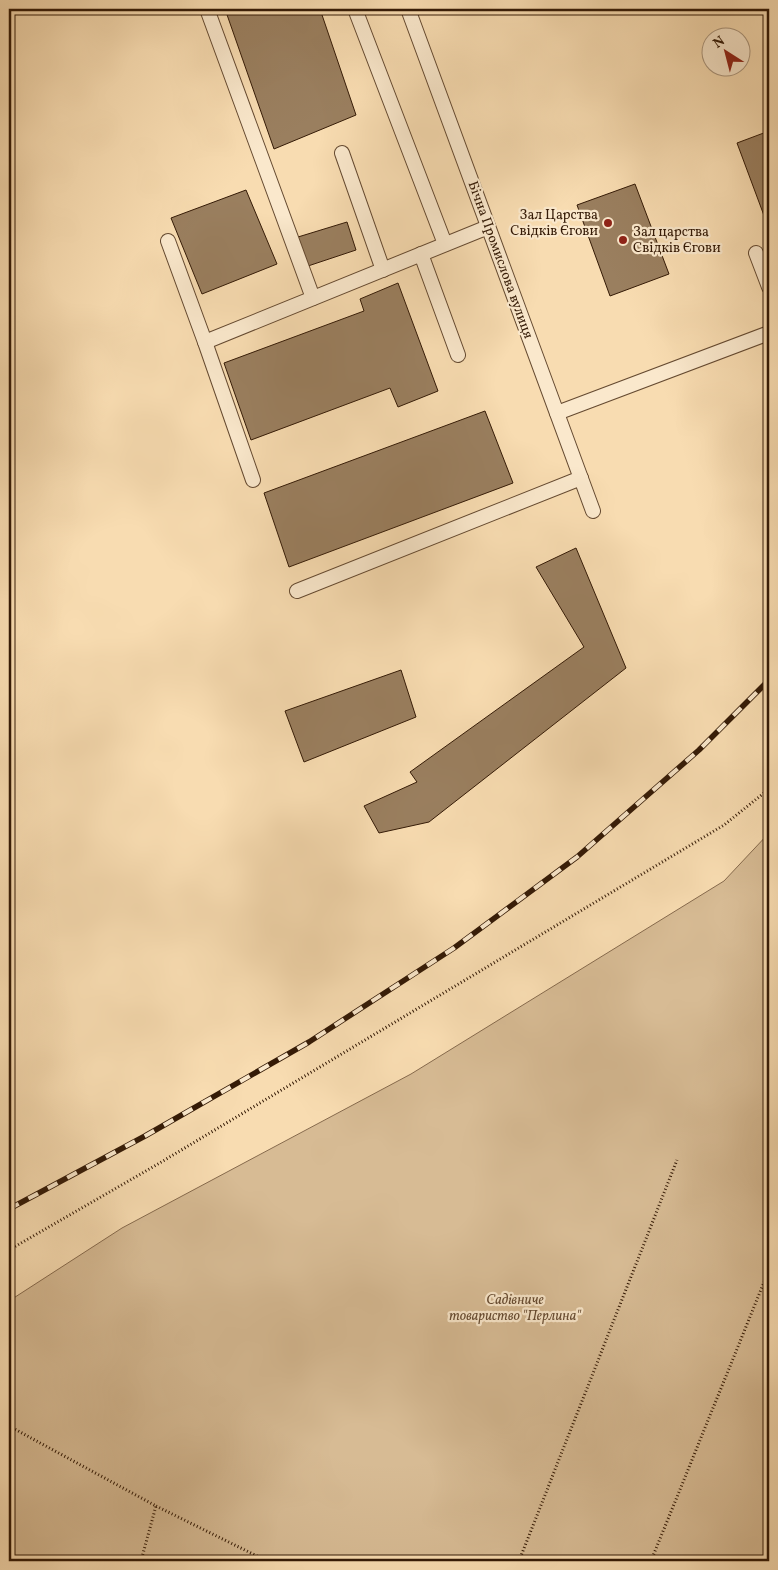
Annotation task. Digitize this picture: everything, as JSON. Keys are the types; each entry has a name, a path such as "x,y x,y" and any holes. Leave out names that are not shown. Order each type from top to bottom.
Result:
{"lane":[{"path":"207,9 313,298"},
{"path":"355,9 446,244"},
{"name":"Бічна Промислова вулиця","path":"408,9 593,511"},
{"path":"342,152 383,270"},
{"path":"205,342 488,227"},
{"path":"168,241 253,480"},
{"path":"756,253 769,287"},
{"path":"421,254 458,355"},
{"path":"557,413 769,332"},
{"path":"297,591 581,478"}],"path":[{"path":"9,1250 175,1154 724,826 769,789"},
{"path":"519,1561 677,1160"},
{"path":"651,1561 769,1270"},
{"path":"9,1426 156,1506 267,1561"},
{"path":"141,1561 156,1506"}],"green space":[{"name":"Садівниче товариство \"Перлина\"","path":"769,833 769,1561 9,1561 9,1301 122,1228 411,1074 724,881"}],"building":[{"path":"225,9 320,9 356,115 274,149"},
{"path":"769,131 769,229 737,143"},
{"name":"Зал царства Свідків Єгови","path":"635,184 669,274 610,296 577,205"},
{"path":"246,190 277,264 202,294 171,218"},
{"path":"347,222 356,250 308,266 298,237"},
{"path":"398,283 438,391 398,407 390,388 251,440 224,363 364,311 360,299"},
{"path":"485,411 513,483 289,567 264,493"},
{"path":"576,548 626,668 429,822 379,833 364,806 417,782 410,772 584,647 536,567"},
{"path":"401,670 416,717 304,762 285,711"}],"railway":[{"path":"9,1209 145,1136 309,1042 454,948 577,857 699,750 769,680"}],"place":[{"name":"Зал Царства Свідків Єгови","path":"608,223"},
{"name":"Зал царства Свідків Єгови","path":"623,240"}]}
